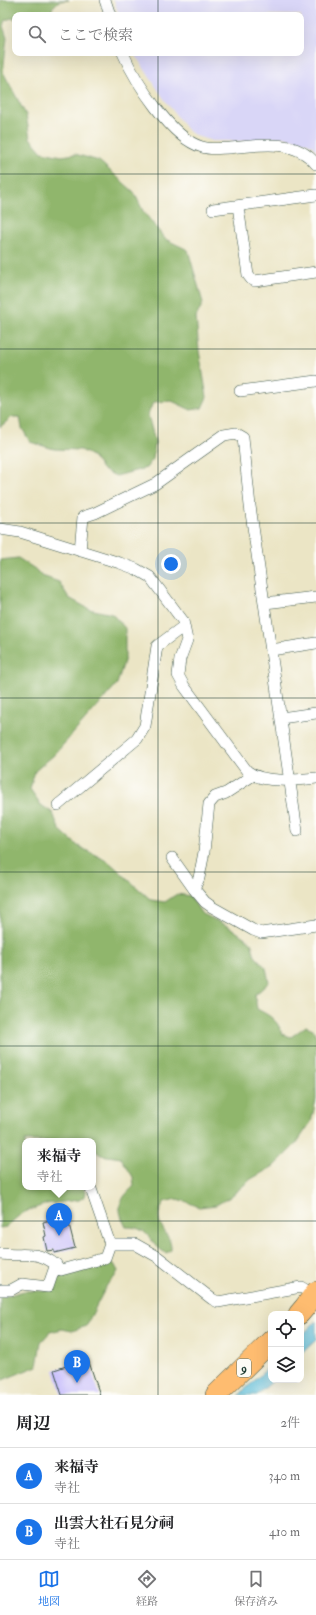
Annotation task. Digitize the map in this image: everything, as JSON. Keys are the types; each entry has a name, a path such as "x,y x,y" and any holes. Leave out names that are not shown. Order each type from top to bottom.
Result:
{"highway":[{"path":"301,1311 315,1294"},
{"name":"9","path":"216,1395 268,1344"}],"street":[{"path":"104,0 109,12"},
{"path":"125,56 164,118 175,130 197,145 215,149 285,146 304,152 316,164"},
{"path":"213,210 316,195"},
{"path":"238,206 248,275 251,279 255,280 316,272"},
{"path":"240,391 316,381"},
{"path":"80,551 83,517 95,513 155,484 224,435 236,433 243,437 250,506 266,603 271,650 297,831"},
{"path":"0,529 20,532 80,551 136,569 150,577 183,621 187,640 180,659 178,675 184,686 247,771 252,776 267,779 290,780 316,778"},
{"path":"266,603 316,597"},
{"path":"58,804 137,739 146,726 157,646 184,626"},
{"path":"271,650 316,643"},
{"path":"281,718 316,713"},
{"path":"194,889 199,878 204,852 209,804 215,797 226,793 252,776"},
{"path":"172,858 205,902 256,932 261,933 316,925"},
{"path":"0,1254 24,1254 45,1257 56,1264 61,1270 105,1258 110,1244 91,1190"},
{"path":"110,1244 135,1244 158,1257 218,1302 300,1287 315,1294"},
{"path":"0,1290 11,1290 22,1284 48,1287 56,1264"}],"shaded area":[{"path":"114,0 316,0 316,151 313,146 305,142 282,137 250,141 212,141 196,136 187,130 162,96 136,56 304,56 304,12 118,12"}],"green space":[{"path":"0,0 69,0 59,1 52,8 53,12 12,12 12,18 5,20 3,26 7,38 3,72 26,115 30,138 42,152 62,156 75,154 99,161 134,192 143,211 165,239 188,250 203,303 196,317 199,351 207,397 202,408 191,410 172,401 153,402 148,415 155,442 153,459 146,468 116,476 103,470 92,456 81,450 54,449 30,442 22,428 20,417 12,417 0,427"},
{"path":"18,558 35,569 42,576 59,582 69,598 89,609 112,614 125,628 125,658 117,684 54,755 35,771 30,789 41,805 53,813 59,829 78,846 109,862 151,900 165,902 177,894 190,896 201,913 231,928 251,942 255,956 266,968 269,982 255,995 257,1009 272,1018 278,1025 282,1034 291,1037 306,1026 313,1029 316,1036 316,1100 311,1122 296,1144 274,1166 251,1179 230,1197 216,1205 199,1207 176,1199 164,1202 160,1210 159,1217 162,1228 170,1243 171,1250 166,1253 143,1231 136,1228 126,1227 121,1214 120,1205 122,1200 134,1186 133,1177 121,1158 101,1155 96,1151 96,1138 22,1138 22,1190 84,1190 84,1197 79,1200 46,1204 22,1213 6,1227 0,1228 0,560"},
{"path":"104,1261 114,1264 118,1271 107,1285 86,1326 72,1331 62,1329 50,1332 41,1342 37,1366 0,1381 0,1295 6,1296 24,1291 47,1291 62,1274"}],"water":[{"path":"316,1321 316,1340 304,1351 304,1347 304,1333"},
{"path":"268,1368 268,1383 271,1383 257,1395 239,1395"}],"building":[{"path":"67,1216 75,1248 54,1253 54,1250 47,1251 43,1222"},
{"path":"88,1359 100,1395 62,1395 54,1370"}],"place":[{"name":"来福寺","path":"59,1236"},
{"name":"出雲大社石見分祠","path":"77,1383"}]}
